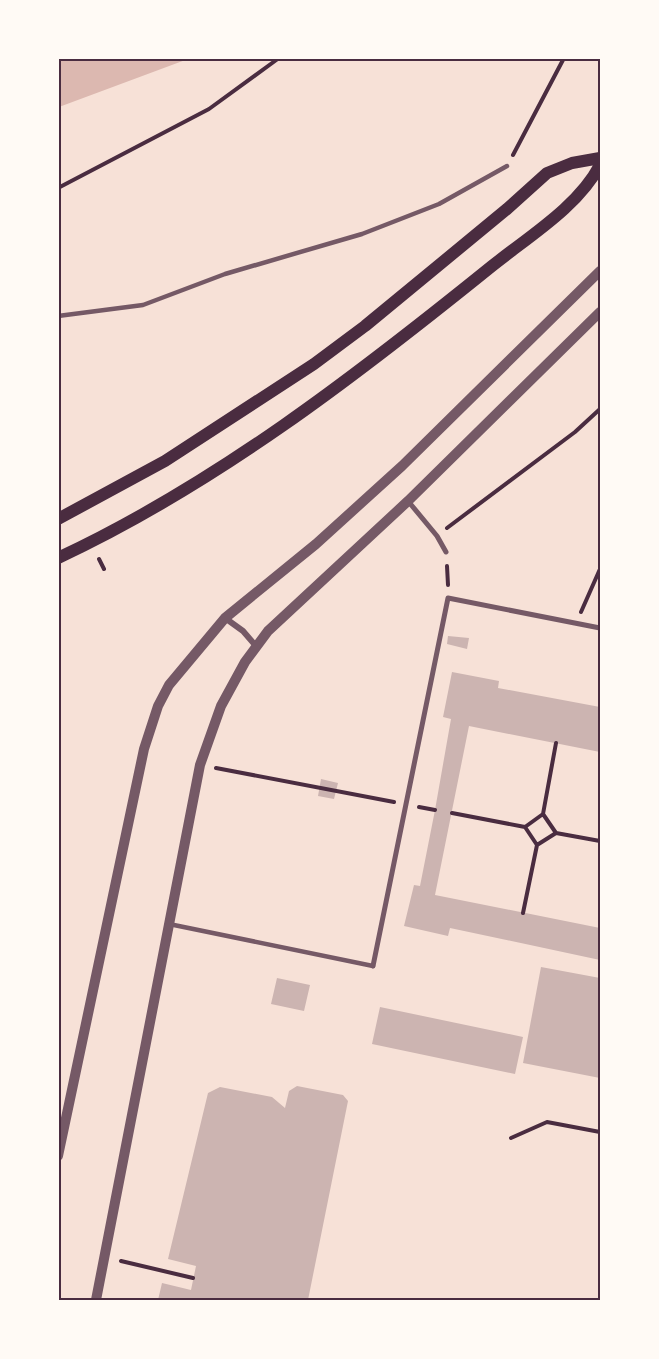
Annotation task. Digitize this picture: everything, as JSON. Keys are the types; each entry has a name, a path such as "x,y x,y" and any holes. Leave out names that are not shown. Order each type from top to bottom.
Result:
{"main road":[{"path":"58,519 165,461 314,364 365,326 507,209 547,173 572,163 600,158"},
{"path":"58,558 176,494 337,387 436,311 576,197 600,165"}],"street":[{"path":"58,1156 151,726 170,685 225,618 316,544 359,505 600,271"},
{"path":"96,1300 200,765 221,706 256,646 287,612 408,501 600,312"},
{"path":"408,501 437,536 446,552"},
{"path":"373,966 448,598 600,628"},
{"path":"225,618 243,631 256,646"}],"lane":[{"path":"58,316 142,305 225,274 362,234 439,204 507,166"},
{"path":"170,924 373,966"}],"path":[{"path":"58,188 209,109 279,58"},
{"path":"507,166 564,58"},
{"path":"437,536 575,432 600,409"},
{"path":"446,552 448,598"},
{"path":"99,559 104,569"},
{"path":"577,624 600,569"},
{"path":"525,827 543,814 556,743"},
{"path":"200,765 385,801"},
{"path":"452,813 525,827 537,845 523,913"},
{"path":"543,814 556,833"},
{"path":"537,845 556,833 600,841"},
{"path":"510,1138 547,1122 600,1132"},
{"path":"104,1257 193,1278"}],"shaded area":[{"path":"59,58 188,58 188,59 59,107"}],"building":[{"path":"448,636 469,638 467,649 447,644"},
{"path":"452,672 499,681 498,688 600,707 600,752 469,726 435,895 600,928 600,960 450,928 448,936 404,926 414,885 420,886 435,810 451,719 443,717"},
{"path":"321,779 338,783 334,799 318,796"},
{"path":"541,967 600,978 600,1078 523,1063"},
{"path":"277,978 310,985 304,1011 271,1004"},
{"path":"380,1007 523,1037 515,1074 372,1044"},
{"path":"297,1086 343,1095 348,1101 308,1300 158,1300 162,1283 191,1290 196,1266 168,1259 208,1093 220,1087 272,1097 285,1108 289,1091"}]}
